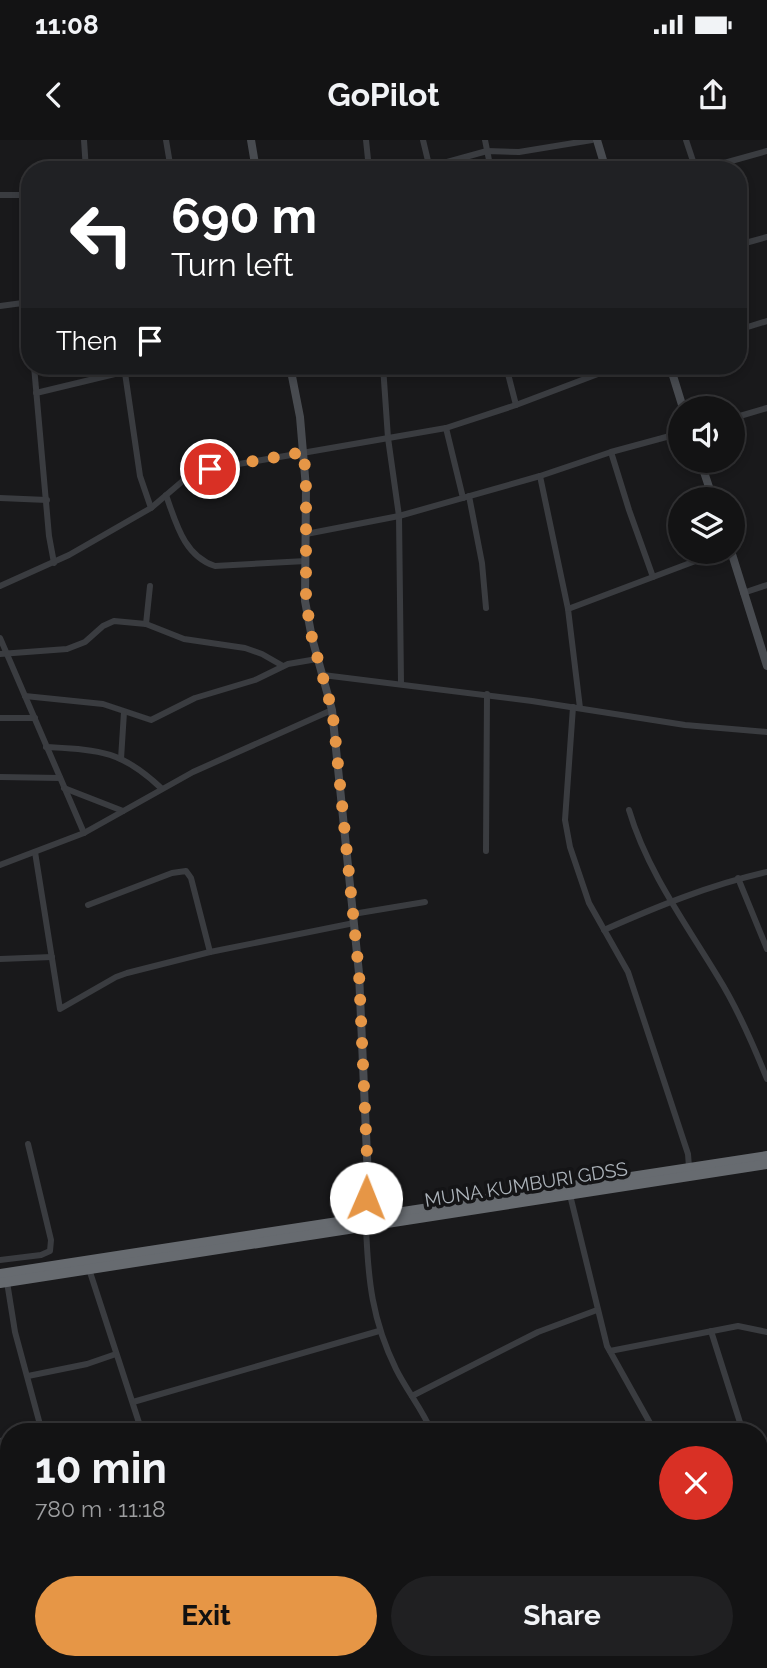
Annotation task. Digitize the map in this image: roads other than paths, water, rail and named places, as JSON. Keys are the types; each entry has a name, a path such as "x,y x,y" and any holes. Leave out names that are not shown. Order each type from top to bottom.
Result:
{"highway":[{"name":"MUNA KUMBURI GDSS","path":"2,1280 89,1269 767,1156"},
{"name":"MUNA KUMBURI GDSS","path":"2,1280 365,1222 570,1195 767,1164"}],"main road":[{"path":"251,140 254,161"},
{"path":"594,140 602,161"},
{"path":"292,375 304,452 306,601 317,659 332,710 359,973 368,1179 365,1222"},
{"path":"673,375 679,396"},
{"path":"735,564 767,666"}],"street":[{"path":"84,140 85,161"},
{"path":"166,140 170,161"},
{"path":"366,140 368,161"},
{"path":"423,140 428,161"},
{"path":"485,140 489,161"},
{"path":"447,161 487,150 519,152 594,140"},
{"path":"686,140 694,161"},
{"path":"730,161 767,151"},
{"path":"0,195 21,195"},
{"path":"747,243 767,237"},
{"path":"0,306 21,303"},
{"path":"747,327 767,321"},
{"path":"35,375 49,536 54,563"},
{"path":"36,393 103,375"},
{"path":"126,375 141,476 150,508"},
{"path":"384,375 388,438 399,516 401,683"},
{"path":"508,375 516,405"},
{"path":"0,586 54,563 150,508 185,479 210,469 446,428 595,375"},
{"path":"745,414 767,408"},
{"path":"446,428 482,563 486,608"},
{"path":"306,534 399,516 668,437"},
{"path":"611,452 653,577"},
{"path":"540,476 568,609 577,708 565,820 567,836 589,903 628,972 690,1167"},
{"path":"166,495 181,536 191,552 202,562 215,566 306,561"},
{"path":"0,498 47,500"},
{"path":"568,609 688,564"},
{"path":"743,593 767,585"},
{"path":"146,624 150,586"},
{"path":"3,654 67,649 85,642 103,626 114,621 146,624 184,639 246,648 283,666"},
{"path":"0,638 3,654 84,833"},
{"path":"24,696 103,704 151,720 195,698 255,680 283,666 317,659"},
{"path":"323,675 487,694 685,725 767,732"},
{"path":"486,851 487,694"},
{"path":"0,865 84,833 161,788 332,710"},
{"path":"121,759 124,712"},
{"path":"0,718 34,718"},
{"path":"46,747 100,751 142,770 161,788"},
{"path":"0,777 60,778"},
{"path":"64,788 123,811"},
{"path":"629,810 653,869 747,1030 767,1079"},
{"path":"35,852 60,1009 116,977 210,952 425,902"},
{"path":"88,905 172,873 186,871 191,878 210,952"},
{"path":"604,930 671,900 738,878 767,872"},
{"path":"738,878 767,949"},
{"path":"0,959 52,957"},
{"path":"0,1260 41,1255 50,1251 51,1240 28,1144"},
{"path":"570,1195 597,1310 610,1351 650,1423"},
{"path":"365,1222 368,1269 379,1331 396,1369 428,1423"},
{"path":"89,1269 139,1423"},
{"path":"2,1280 40,1423"},
{"path":"412,1396 538,1332 597,1310"},
{"path":"610,1351 738,1326 767,1332"},
{"path":"133,1402 379,1331"},
{"path":"711,1331 740,1423"},
{"path":"28,1376 87,1364 116,1354"}]}
